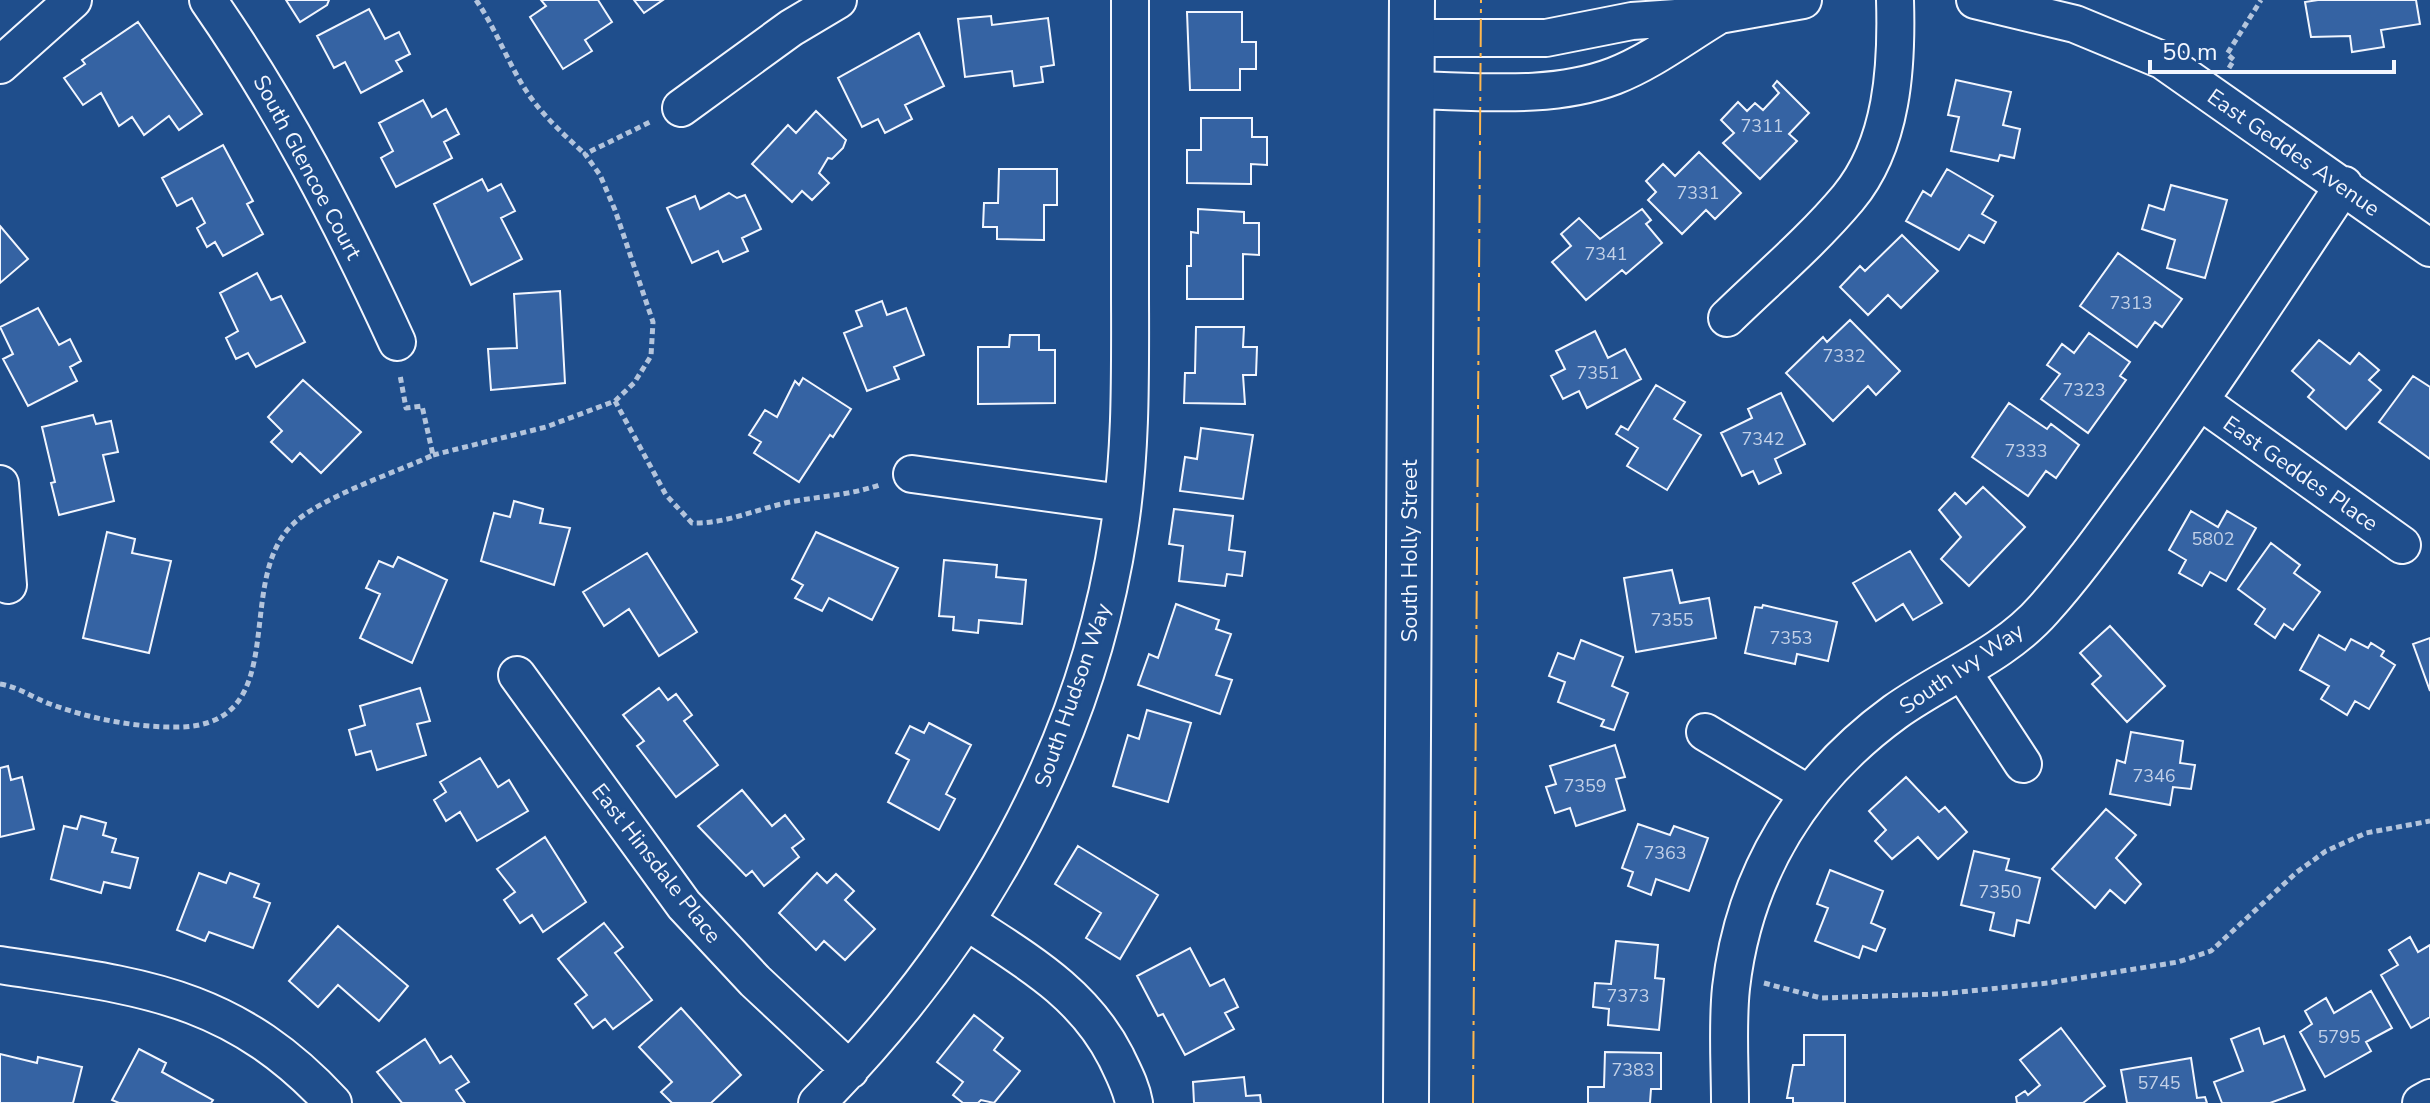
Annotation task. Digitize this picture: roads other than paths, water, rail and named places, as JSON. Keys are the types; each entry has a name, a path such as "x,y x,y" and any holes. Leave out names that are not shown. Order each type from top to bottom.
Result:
{"main road":[{"name":"South Holly Street","path":"1406,1103 1412,19"}],"street":[{"path":"0,65 73,0"},
{"name":"South Glencoe Court","path":"208,0 257,71 302,149 342,223 397,342"},
{"path":"681,108 791,28 838,0"},
{"name":"South Hudson Way","path":"817,1103 850,1070 934,971 990,886 1031,813 1057,753 1107,592 1122,503 1130,403 1130,0"},
{"path":"1412,19 1546,38 1632,21 1719,15 1803,0"},
{"path":"1727,318 1850,196 1871,156 1889,106 1897,60 1895,0"},
{"name":"East Geddes Avenue","path":"1975,0 2114,38 2162,60 2430,248"},
{"path":"1411,90 1516,91 1584,84 1614,76 1643,62 1719,15"},
{"name":"South Ivy Way","path":"1730,1103 1734,971 1738,944 1763,872 1807,793 1843,753 1897,710 1998,649 2041,613 2077,570 2200,401 2344,185"},
{"name":"East Geddes Place","path":"2200,401 2402,545"},
{"path":"912,474 1122,503"},
{"path":"0,484 8,585"},
{"path":"1962,671 2023,764"},
{"name":"East Hinsdale Place","path":"517,675 684,905 755,981 850,1070"},
{"path":"1705,732 1807,793"},
{"path":"966,921 1070,992 1102,1031 1132,1090 1134,1103"},
{"path":"0,965 139,986 186,1000 231,1020 277,1050 333,1103"},
{"path":"2421,1103 2430,1098"}]}
